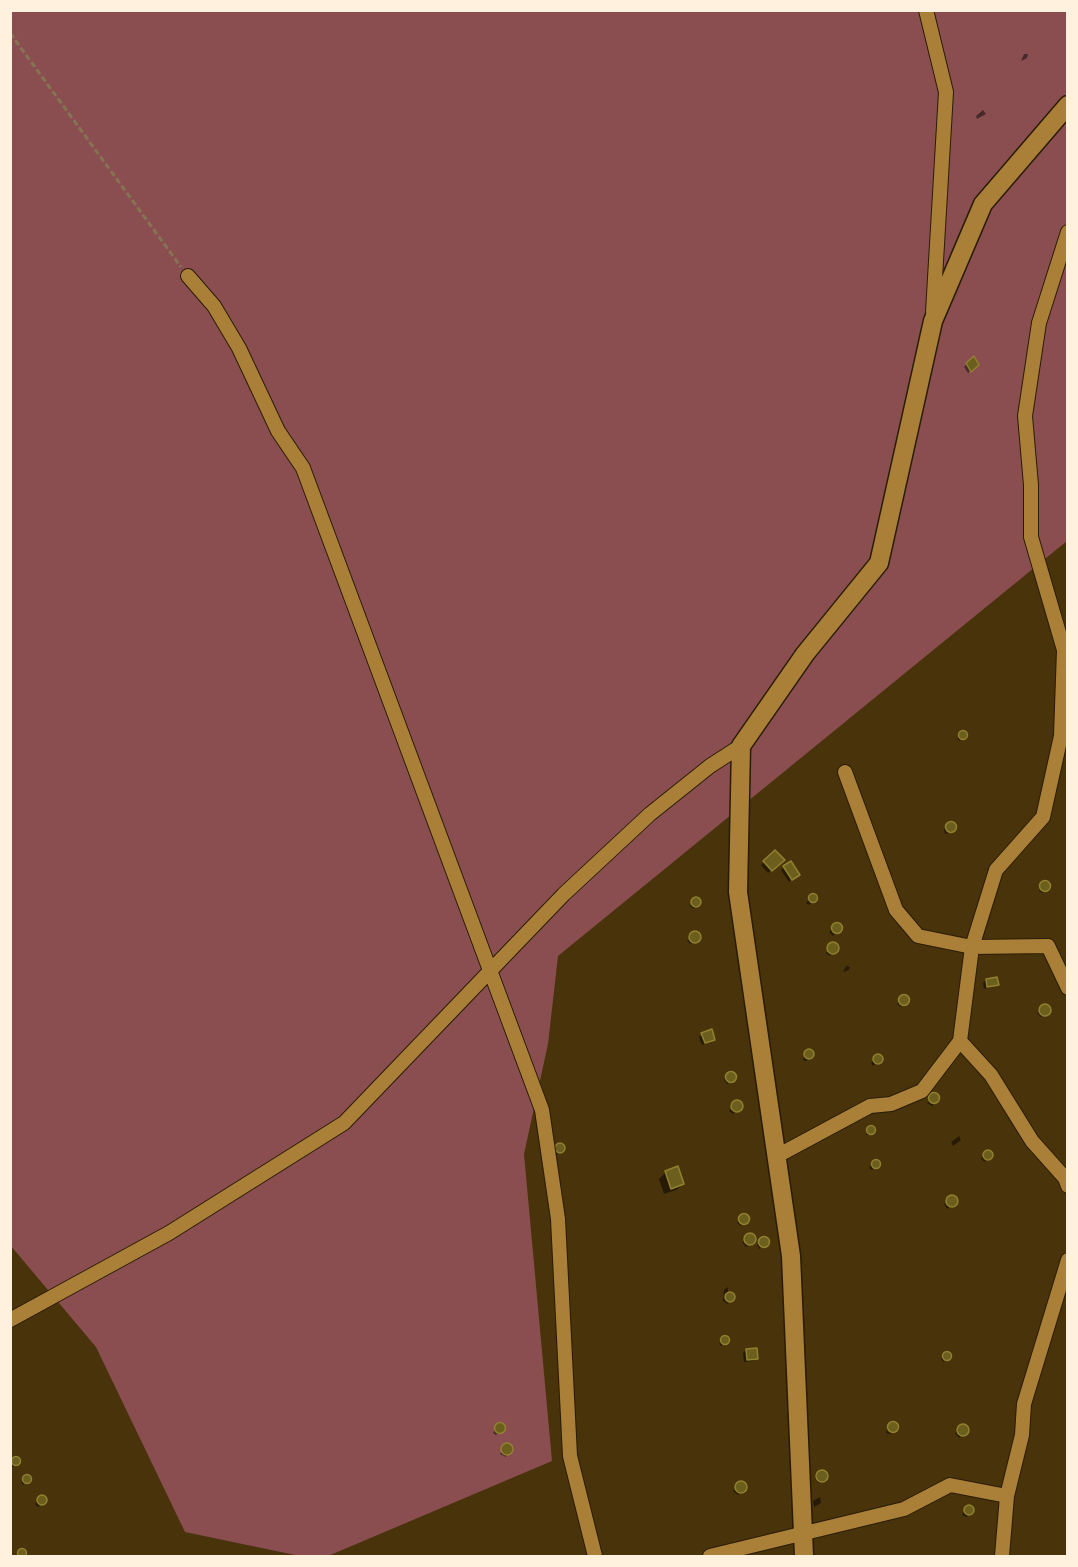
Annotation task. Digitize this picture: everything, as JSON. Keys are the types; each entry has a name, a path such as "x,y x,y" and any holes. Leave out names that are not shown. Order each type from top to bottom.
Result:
{"main road":[{"path":"804,1557 791,1256 738,892 741,746 805,654 879,563 933,321 983,204 1068,105"}],"street":[{"path":"926,10 946,92 933,321"},
{"path":"777,1156 870,1106 891,1104 922,1091 960,1041 972,947 996,870 1043,817 1061,736 1064,650 1031,537 1032,485 1025,416 1039,323 1068,232"},
{"path":"188,276 214,306 239,348 278,431 303,468 542,1110 558,1220 570,1456 595,1557"},
{"path":"10,1320 169,1233 345,1123 564,894 650,814 710,766 741,746"},
{"path":"845,772 896,910 918,936 972,947 1048,946 1068,988"},
{"path":"960,1041 991,1076 1032,1141 1067,1180"},
{"path":"1002,1557 1007,1496 1022,1435 1024,1404 1068,1260"},
{"path":"710,1557 904,1509 950,1485 1007,1496"}],"path":[{"path":"10,33 188,276"}],"shaded area":[{"path":"10,11 1067,11 1067,541 558,956 548,1044 524,1154 552,1461 328,1556 300,1556 185,1532 96,1347 11,1246"}],"building":[{"path":"974,356 979,365 971,372 966,363"},
{"path":"963,731 967,735 963,739 959,735"},
{"path":"951,822 955,823 955,831 951,832 947,831 946,827 947,823"},
{"path":"775,850 785,860 772,871 763,861"},
{"path":"791,861 800,875 792,880 783,866"},
{"path":"1045,881 1049,882 1049,890 1045,891 1041,890 1040,886 1041,882"},
{"path":"813,893 818,898 813,903 808,898"},
{"path":"696,897 700,898 700,906 696,907 692,906 691,902 692,898"},
{"path":"837,922 843,928 837,934 831,928"},
{"path":"695,931 701,937 695,943 689,937"},
{"path":"835,942 839,948 835,954 831,954 827,946"},
{"path":"997,977 999,985 987,987 986,979"},
{"path":"904,995 908,996 908,1004 904,1005 900,1004 899,1000 900,996"},
{"path":"1045,1004 1051,1010 1045,1016 1039,1010"},
{"path":"712,1029 715,1040 705,1043 701,1033"},
{"path":"809,1049 813,1050 813,1058 809,1059 805,1058 804,1054 805,1050"},
{"path":"878,1054 882,1055 882,1063 878,1064 874,1063 873,1059 874,1055"},
{"path":"731,1072 735,1073 735,1081 731,1082 727,1081 726,1077 727,1073"},
{"path":"934,1093 938,1094 938,1102 934,1103 930,1102 929,1098 930,1094"},
{"path":"739,1100 743,1106 739,1112 735,1112 731,1104"},
{"path":"871,1126 875,1130 871,1134 867,1130"},
{"path":"560,1143 565,1148 560,1153 555,1148"},
{"path":"988,1150 992,1151 992,1159 988,1160 984,1159 983,1155 984,1151"},
{"path":"876,1159 881,1164 876,1169 871,1164"},
{"path":"678,1166 684,1184 671,1189 665,1171"},
{"path":"954,1195 958,1201 954,1207 950,1207 946,1199"},
{"path":"744,1213 750,1219 744,1225 738,1219"},
{"path":"752,1233 756,1239 752,1245 748,1245 744,1237"},
{"path":"764,1237 768,1238 768,1246 764,1247 760,1246 759,1242 760,1238"},
{"path":"730,1292 734,1293 734,1301 730,1302 726,1301 725,1297 726,1293"},
{"path":"725,1336 729,1340 725,1344 721,1340"},
{"path":"757,1348 758,1359 747,1360 746,1349"},
{"path":"947,1352 951,1356 947,1360 943,1356"},
{"path":"893,1422 897,1423 897,1431 893,1432 889,1431 888,1427 889,1423"},
{"path":"500,1423 504,1424 504,1432 500,1433 496,1432 495,1428 496,1424"},
{"path":"965,1424 968,1425 968,1435 961,1436 958,1435 957,1428 958,1425"},
{"path":"509,1443 513,1449 509,1455 505,1455 501,1447"},
{"path":"16,1456 21,1461 16,1466 11,1461"},
{"path":"822,1470 828,1476 822,1482 816,1476"},
{"path":"27,1475 31,1479 27,1483 23,1479"},
{"path":"743,1481 747,1487 743,1493 739,1493 735,1485"},
{"path":"42,1495 47,1500 42,1505 37,1500"},
{"path":"969,1505 973,1506 973,1514 969,1515 965,1514 964,1510 965,1506"},
{"path":"22,1548 27,1553 22,1558 17,1553"}]}
